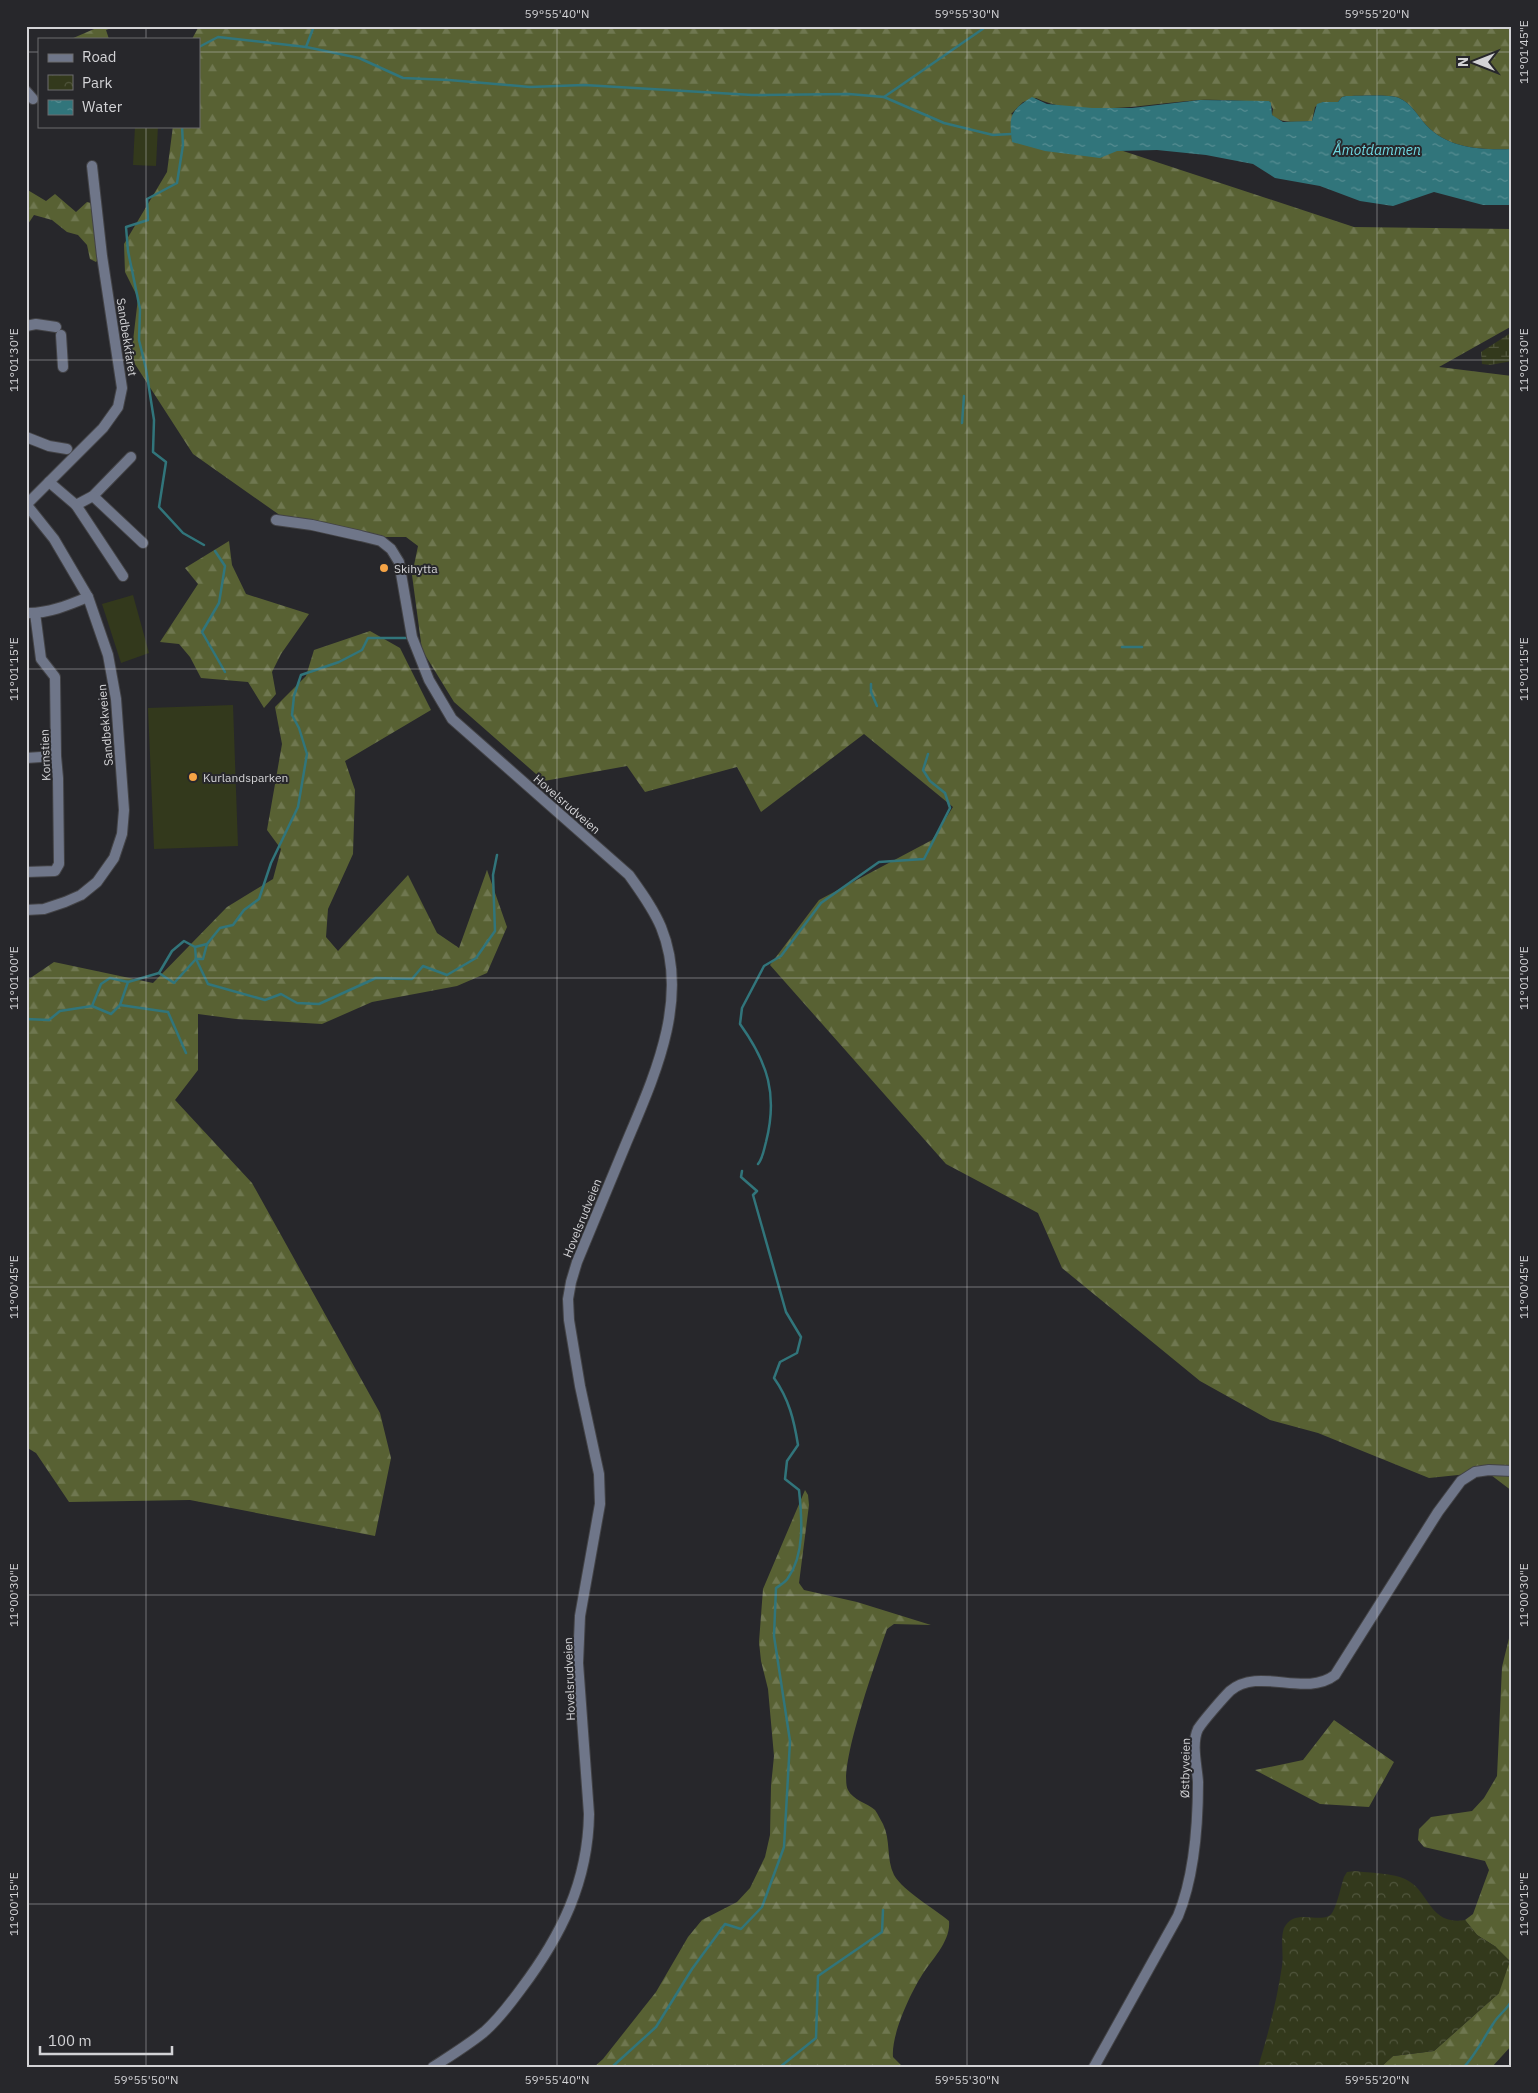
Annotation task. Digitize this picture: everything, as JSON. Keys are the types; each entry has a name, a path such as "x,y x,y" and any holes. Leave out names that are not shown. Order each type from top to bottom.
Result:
{"street":[{"name":"Sandbekkfaret","path":"26,504 113,417 121,398 121,376 102,256 92,166"},
{"path":"26,326 36,324 59,331 63,367"},
{"path":"26,437 50,446 67,449"},
{"path":"76,505 93,496 131,457"},
{"path":"49,482 76,505 123,576"},
{"path":"93,496 143,542"},
{"name":"Sandbekkveien","path":"26,504 54,539 88,597 108,654 113,675 124,810 122,834 114,858 97,882 81,895 44,909 26,910"},
{"name":"Hovelsrudveien","path":"276,520 312,525 381,541 391,549 399,562 412,637 429,680 452,719 629,875 646,899 661,928 668,954 671,977 670,1009 665,1045 654,1078 577,1262 568,1299 573,1349 599,1474 600,1504 580,1616 578,1642 589,1814 589,1837 584,1865 567,1915 552,1946 524,1985 484,2032 433,2067"},
{"path":"31,613 71,604 88,597"},
{"name":"Kornstien","path":"26,872 55,871 59,864 54,677 41,659 31,613"},
{"path":"26,758 56,756"},
{"name":"Østbyveien","path":"1094,2067 1178,1916 1185,1899 1196,1816 1198,1782 1195,1741 1198,1729 1230,1691 1243,1684 1266,1681 1311,1684 1326,1682 1335,1675 1461,1481 1475,1472 1489,1470 1512,1471"}],"green space":[{"path":"101,26 117,26 106,30 109,38 73,38"},
{"path":"199,26 1512,26 1512,149 1477,148 1445,139 1426,125 1407,103 1399,98 1389,96 1346,96 1342,97 1338,102 1323,102 1315,107 1312,121 1291,122 1281,120 1272,115 1273,109 1269,101 1199,100 1094,109 1073,108 1036,98 1023,102 1011,114 1354,227 1512,229 1512,326 1439,367 1512,376 1512,1491 1487,1472 1429,1478 1318,1433 1270,1420 1200,1381 1062,1268 1038,1213 946,1164 770,965 819,900 932,840 953,807 864,734 761,812 737,767 645,792 627,766 544,781 454,702 422,650 412,575 418,546 406,537 383,537 281,516 193,454 131,358 138,298 125,272 124,244 167,172 173,128 200,128 200,38 193,38"},
{"path":"135,128 158,128 156,166 133,165"},
{"path":"26,189 46,201 55,194 76,212 87,202 91,203 99,258 96,262 90,259 87,245 78,235 67,232 52,220 34,215 26,227"},
{"path":"1512,332 1512,361 1490,365 1482,364 1481,352"},
{"path":"229,541 232,565 246,594 309,614 281,654 272,672 276,694 264,708 248,682 201,678 190,657 179,644 160,642 198,584 185,568"},
{"path":"133,595 149,653 121,663 102,604"},
{"path":"370,631 400,648 431,710 345,761 355,790 353,854 328,909 326,937 338,951 408,875 437,933 459,948 487,870 507,927 487,973 457,986 372,1002 322,1024 236,1019 198,1014 198,1070 175,1100 252,1183 380,1413 391,1458 375,1536 190,1500 69,1502 36,1453 26,1447 26,981 54,962 153,983 227,907 273,879 281,849 267,830 282,744 275,707 306,676 314,650"},
{"name":"Kurlandsparken","path":"233,705 238,846 154,849 148,708"},
{"path":"805,1490 808,1495 809,1505 799,1583 804,1590 857,1602 931,1625 894,1624 887,1629 853,1737 846,1778 850,1793 875,1810 883,1824 894,1875 912,1894 949,1921 949,1928 944,1943 917,1983 898,2026 893,2057 903,2067 594,2067 603,2059 656,1992 688,1937 702,1920 737,1902 750,1888 765,1857 770,1835 774,1756 768,1689 761,1661 759,1642 763,1589"},
{"path":"1512,1626 1512,2045 1492,2067 1381,2067 1393,2056 1434,2051 1499,1993 1496,1947 1477,1935 1465,1920 1473,1914 1489,1870 1485,1861 1424,1847 1418,1840 1419,1829 1431,1817 1472,1811 1484,1798 1497,1776 1502,1667"},
{"path":"1334,1720 1394,1762 1369,1807 1320,1804 1255,1770 1303,1760"},
{"path":"1347,1872 1388,1874 1405,1879 1420,1891 1436,1913 1444,1918 1465,1920 1477,1935 1496,1947 1510,1961 1499,1993 1434,2051 1393,2056 1381,2067 1258,2067 1278,1992 1284,1928 1295,1918 1322,1918 1332,1913 1344,1877"}],"water":[{"name":"Åmotdammen","path":"1032,97 1047,104 1092,108 1132,108 1200,100 1269,101 1271,103 1272,115 1283,122 1312,121 1317,104 1338,102 1342,97 1399,98 1411,106 1426,125 1445,139 1477,148 1512,149 1512,205 1483,205 1434,192 1393,206 1360,201 1320,186 1275,178 1253,164 1206,155 1157,150 1117,151 1100,158 1045,151 1012,142 1012,115 1019,106"}],"waterway":[{"path":"306,47 314,26"},
{"path":"884,97 987,26"},
{"path":"200,46 218,37 306,47 359,58 403,78 530,87 584,85 752,95 849,94 884,97 944,123 993,135 1011,134"},
{"path":"182,128 183,145 177,183 147,199 148,220 126,227 128,251 140,309 139,340 146,369 154,420 153,452 166,462 159,507 183,533 204,545"},
{"path":"962,423 964,396"},
{"path":"215,551 225,566 219,603 202,632 225,672"},
{"path":"26,1019 49,1020 60,1011 92,1006 111,1014 120,1005 128,982 159,973 174,983 196,959 203,959 207,944 220,928 233,925 244,910 259,899 271,863 298,807 307,754 299,728 292,715 294,696 301,675 339,662 362,650 368,638 406,638"},
{"path":"1122,647 1142,647"},
{"path":"871,684 871,692 877,706"},
{"path":"758,1164 763,1153 769,1125 770,1094 764,1066 758,1052 740,1024 742,1008 764,966 781,956 821,903 879,862 924,859 950,808 945,793 930,781 923,770 928,754"},
{"path":"195,947 196,959 208,984 265,1000 281,994 297,1003 319,1004 376,978 412,979 423,966 447,975 476,958 495,931 493,875 497,855"},
{"path":"159,973 172,951 184,941 195,947 207,944"},
{"path":"92,1006 101,984 110,978 128,982"},
{"path":"120,1005 168,1012 186,1053"},
{"path":"612,2067 656,2027 692,1969 725,1924 741,1929 762,1907 784,1847 790,1741 774,1636 776,1588 787,1579 797,1558 801,1536 801,1512 799,1490 785,1479 787,1461 798,1445 793,1418 774,1378 780,1362 797,1353 801,1337 786,1312 753,1195 757,1191 741,1177 742,1171"},
{"path":"780,2067 816,2038 818,1976 882,1932 883,1910"},
{"path":"1464,2067 1476,2052 1495,2021 1512,2000"}],"place":[{"name":"Skihytta","path":"384,568"},
{"name":"Kurlandsparken","path":"193,777"}]}
